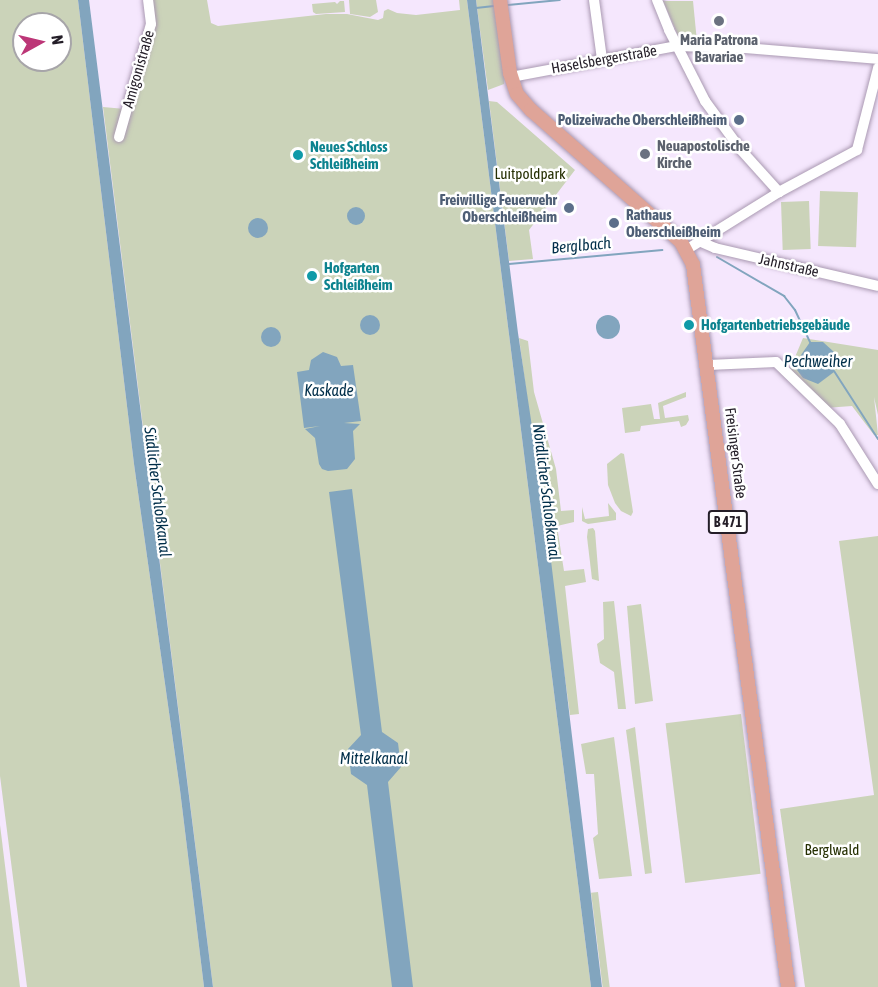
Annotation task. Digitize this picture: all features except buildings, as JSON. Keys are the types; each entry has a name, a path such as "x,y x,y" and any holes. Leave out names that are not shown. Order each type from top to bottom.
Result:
{"main road":[{"name":"Freisinger Straße","path":"500,0 511,77 517,94 531,110 686,250 695,274 788,987"}],"street":[{"name":"Amigonistraße","path":"118,137 151,24 148,0"},
{"path":"594,0 602,59"},
{"path":"657,0 696,86 722,126 778,192"},
{"name":"Haselsbergerstraße","path":"511,77 677,46 744,48 878,59"},
{"path":"686,250 778,192 857,150 878,68"},
{"name":"Jahnstraße","path":"701,242 878,286"},
{"path":"708,365 776,362 840,424 878,484"}],"green space":[{"path":"0,0 78,0 134,464 180,790 204,987 27,987 0,776"},
{"path":"146,0 207,0 211,23 218,26 326,14 347,14 378,20 383,18 384,11 388,9 397,13 416,15 460,10 459,0 467,0 591,987 213,987 103,107 125,109 149,22"},
{"path":"349,0 376,0 378,12 370,17 350,14"},
{"path":"476,0 495,0 505,75 504,84 488,90"},
{"path":"344,1 345,12 316,14 313,12 312,4 335,2 337,4"},
{"path":"663,1 693,1 697,42 679,38"},
{"name":"Luitpoldpark","path":"489,101 497,102 575,170 529,230 533,259 509,261"},
{"path":"820,191 858,192 856,247 818,246"},
{"path":"809,201 811,249 783,250 781,202"},
{"path":"519,338 528,341 534,392 556,469 561,511 574,510 574,522 557,526 564,571 584,569 586,582 565,586 579,714 570,715"},
{"path":"803,338 878,350 878,415 874,397 878,435 874,435 852,406 825,408 790,369"},
{"path":"686,392 686,397 663,406 665,418 688,415 689,420 686,425 681,427 679,421 641,426 640,431 625,433 622,408 651,404 654,419 660,419 658,403"},
{"path":"621,453 624,454 633,512 631,516 621,511 615,503 608,485 607,464"},
{"path":"608,503 616,513 616,520 588,524 582,521 582,507 585,519 609,516"},
{"path":"593,528 599,581 592,579 587,537 588,529"},
{"name":"Berglwald","path":"878,536 878,987 805,987 780,809 874,795 839,541"},
{"path":"614,601 626,709 618,709 614,672 600,663 597,644 604,639 603,602"},
{"path":"641,604 653,701 635,704 627,606"},
{"path":"741,714 761,874 685,883 666,723"},
{"path":"635,727 652,873 645,874 626,730"},
{"path":"614,737 632,876 599,879 593,838 598,834 594,774 586,774 581,744"},
{"path":"0,825 20,987 0,987"},
{"path":"598,892 610,987 603,987 591,893"}],"water":[{"path":"78,0 89,0 213,987 204,987 180,790 134,464"},
{"path":"467,0 476,0 518,333 547,527 602,987 591,987"},
{"path":"352,207 360,207 365,212 363,223 352,225 347,220 347,212"},
{"path":"258,218 265,221 268,228 265,235 258,238 251,235 248,228 251,221"},
{"path":"370,315 377,318 380,325 377,332 370,335 363,332 360,325 363,318"},
{"path":"603,315 613,315 620,322 620,332 613,339 603,339 596,332 596,322"},
{"path":"271,327 278,330 281,337 278,344 271,347 264,344 261,337 264,330"},
{"name":"Pechweiher","path":"810,342 823,342 834,352 834,372 818,384 803,378 797,370 801,355"},
{"name":"Kaskade","path":"323,352 337,357 341,366 353,365 361,421 344,423 360,424 353,431 355,459 347,469 328,471 322,469 319,464 315,438 305,429 320,426 304,428 297,372 309,370 311,360"},
{"name":"Mittelkanal","path":"352,489 382,732 398,743 401,767 388,782 413,987 392,987 367,785 351,774 348,749 361,735 329,492"}],"waterway":[{"path":"507,5 560,0"},
{"path":"476,8 494,6"},
{"name":"Berglbach","path":"509,264 662,250"},
{"name":"Berglbach","path":"717,257 784,296 795,310 811,344"},
{"name":"Berglbach","path":"834,371 878,439"}],"place":[{"name":"Maria Patrona Bavariae","path":"719,21"},
{"name":"Polizeiwache Oberschleißheim","path":"739,120"},
{"name":"Neuapostolische Kirche","path":"645,154"},
{"name":"Neues Schloss Schleißheim","path":"298,155"},
{"name":"Freiwillige Feuerwehr Oberschleißheim","path":"569,208"},
{"name":"Rathaus Oberschleißheim","path":"614,223"},
{"name":"Hofgarten Schleißheim","path":"312,276"},
{"name":"Hofgartenbetriebsgebäude","path":"689,325"}],"water label":[{"name":"Südlicher Schloßkanal","path":"158,492"},
{"name":"Nördlicher Schloßkanal","path":"547,492"}]}
